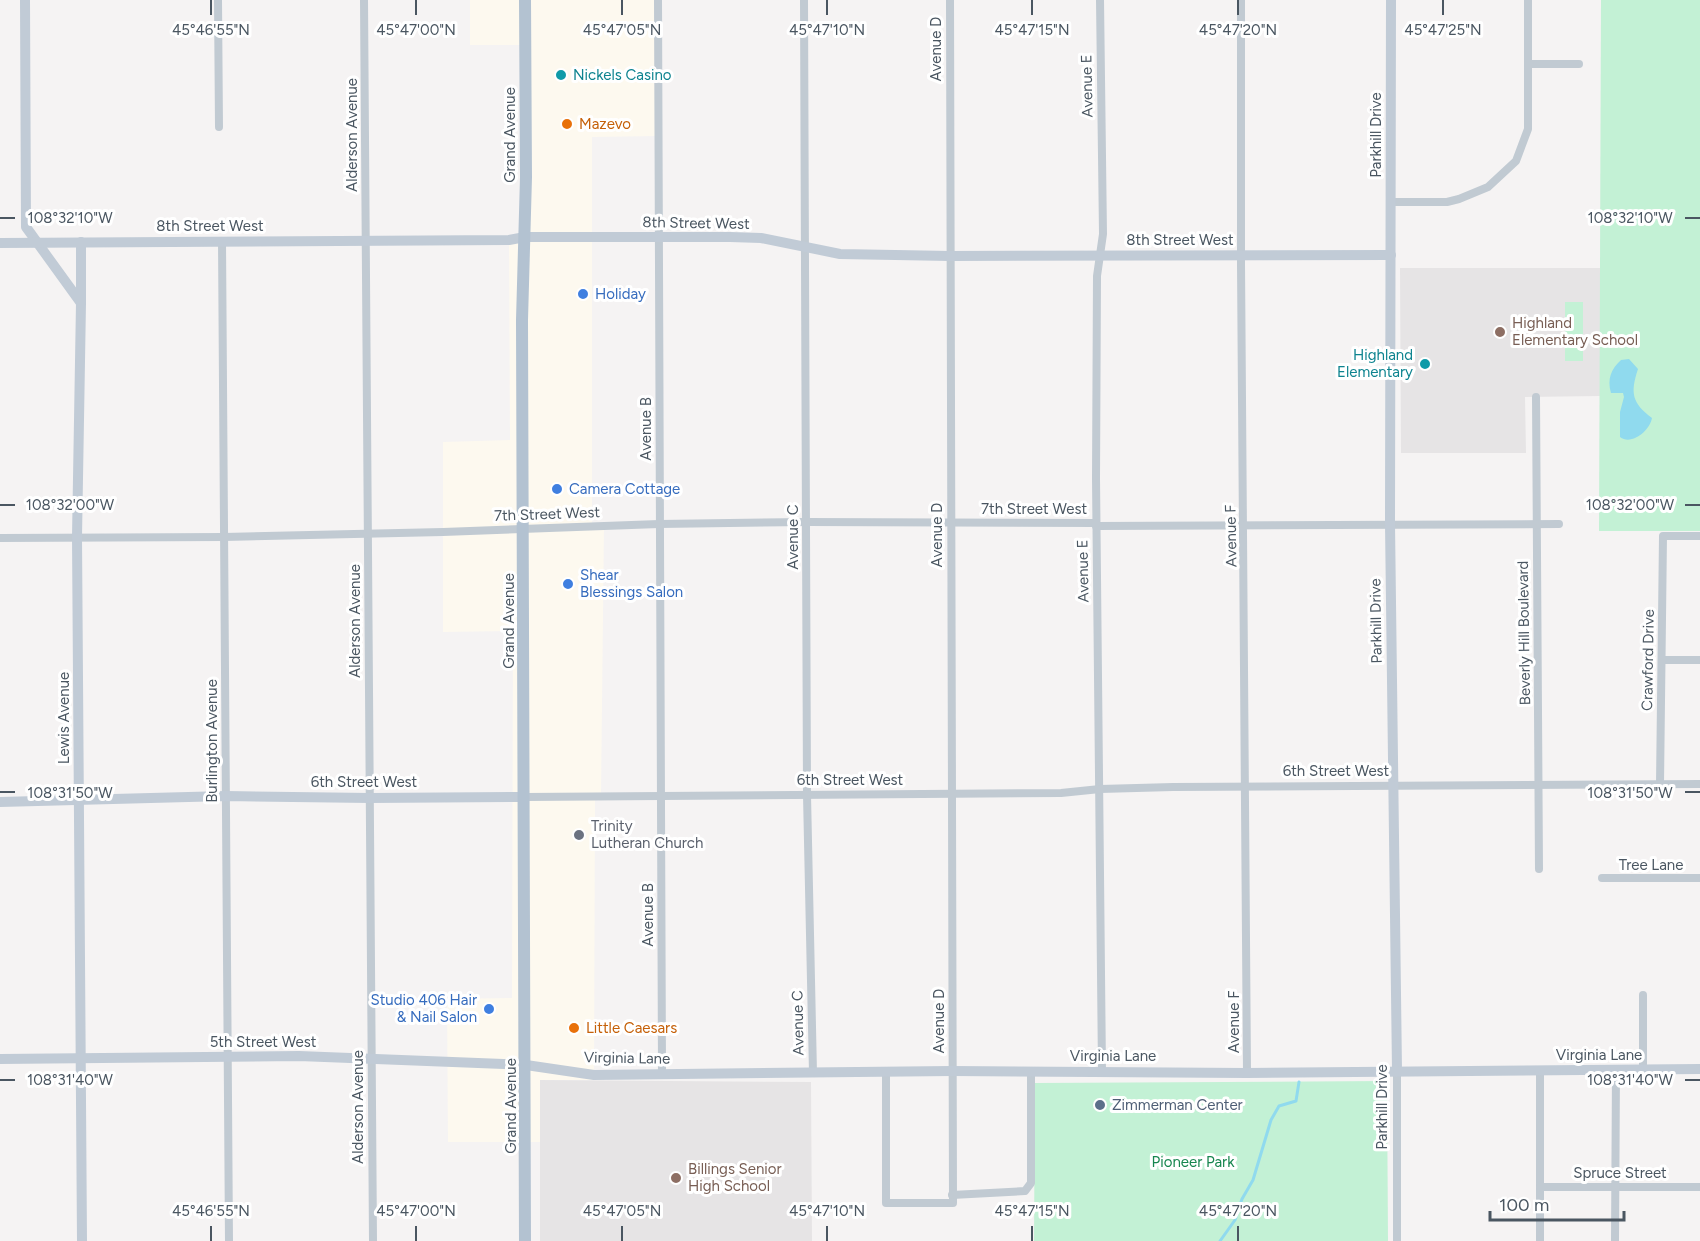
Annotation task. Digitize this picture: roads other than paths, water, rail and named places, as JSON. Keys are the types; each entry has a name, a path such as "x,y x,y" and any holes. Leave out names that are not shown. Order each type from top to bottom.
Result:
{"main road":[{"name":"Grand Avenue","path":"525,0 525,237 522,320 525,1241"}],"street":[{"path":"25,0 26,227 81,303"},
{"path":"218,0 219,127"},
{"name":"Alderson Avenue","path":"364,0 373,1241"},
{"name":"Avenue B","path":"658,0 662,1074"},
{"name":"Avenue C","path":"804,0 807,795 813,1073"},
{"name":"Avenue D","path":"950,0 952,1199"},
{"name":"Avenue E","path":"1100,0 1102,234 1097,276 1096,524 1102,1071"},
{"name":"Avenue F","path":"1241,0 1247,1072"},
{"name":"Parkhill Drive","path":"1391,0 1390,524 1397,1241"},
{"path":"1391,202 1447,202 1459,199 1488,187 1516,161 1528,129 1528,0"},
{"path":"1529,64 1579,64"},
{"name":"8th Street West","path":"0,243 659,237 761,238 840,254 950,256 1391,255"},
{"name":"Lewis Avenue","path":"81,242 77,537 82,1241"},
{"name":"Burlington Avenue","path":"222,242 229,1241"},
{"name":"Beverly Hill Boulevard","path":"1536,397 1539,869"},
{"name":"7th Street West","path":"0,538 224,537 659,524 807,522 1244,526 1559,524"},
{"name":"Crawford Drive","path":"1660,784 1663,536 1700,536"},
{"path":"1662,660 1700,660"},
{"name":"6th Street West","path":"0,802 226,796 370,798 952,794 1061,793 1100,789 1246,786 1700,784"},
{"name":"Tree Lane","path":"1602,878 1700,878"},
{"path":"1643,995 1643,1070"},
{"name":"5th Street West","path":"0,1059 299,1056 526,1065"},
{"name":"Virginia Lane","path":"526,1065 594,1075 886,1071 1700,1070"},
{"path":"1540,1070 1540,1241"},
{"path":"1614,1241 1616,1070"},
{"path":"886,1071 886,1203 1025,1191 1031,1183 1031,1071"},
{"name":"Spruce Street","path":"1540,1187 1700,1187"}],"water":[{"path":"1629,359 1638,369 1634,397 1640,407 1652,418 1644,432 1630,440 1620,437 1623,393 1611,393 1609,383 1615,367 1621,360"}],"waterway":[{"path":"1220,1241 1235,1220 1242,1199 1253,1180 1271,1120 1279,1106 1296,1101 1299,1082"}],"place":[{"name":"Nickels Casino","path":"561,75"},
{"name":"Mazevo","path":"567,124"},
{"name":"Holiday","path":"583,294"},
{"name":"Highland Elementary School","path":"1500,332"},
{"name":"Highland Elementary","path":"1425,364"},
{"name":"Camera Cottage","path":"557,489"},
{"name":"Shear Blessings Salon","path":"568,584"},
{"name":"Trinity Lutheran Church","path":"579,835"},
{"name":"Studio 406 Hair & Nail Salon","path":"489,1009"},
{"name":"Little Caesars","path":"574,1028"},
{"name":"Zimmerman Center","path":"1100,1105"},
{"name":"Billings Senior High School","path":"676,1178"}],"park label":[{"name":"Pioneer Park","path":"1193,1162"}]}
